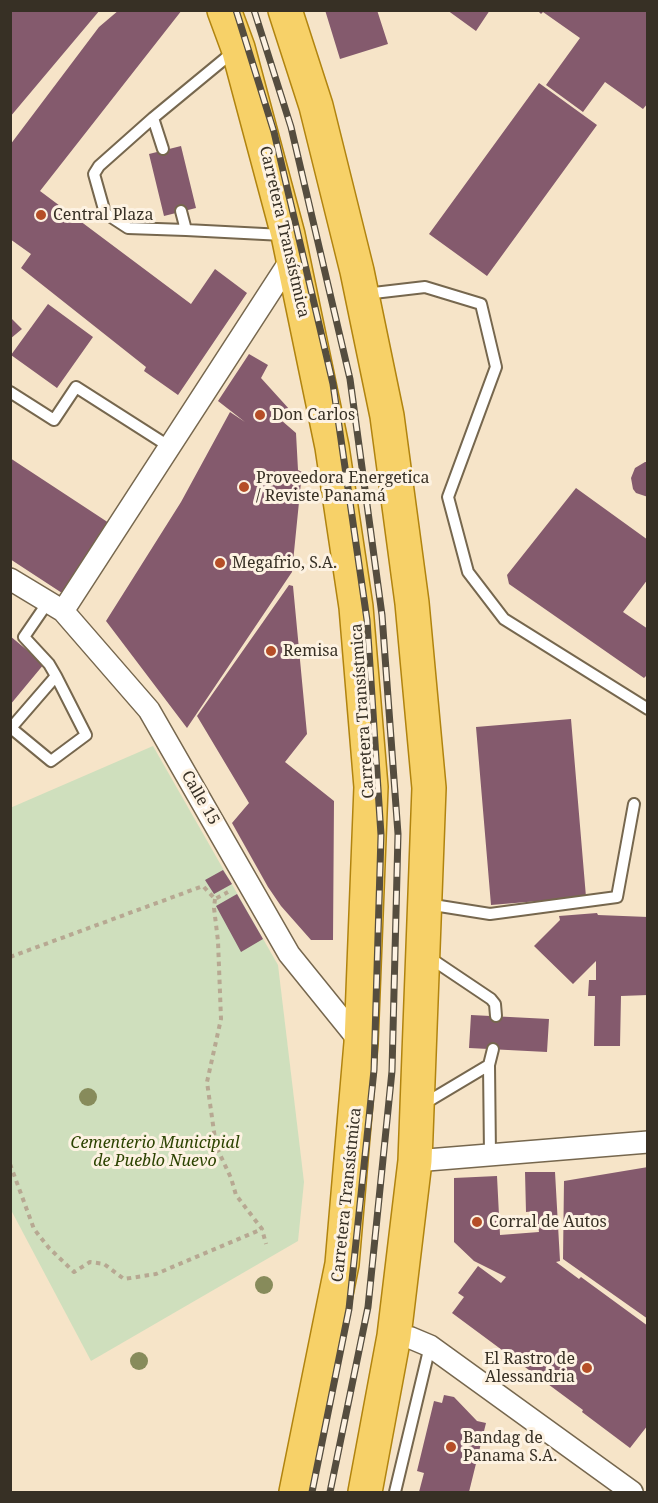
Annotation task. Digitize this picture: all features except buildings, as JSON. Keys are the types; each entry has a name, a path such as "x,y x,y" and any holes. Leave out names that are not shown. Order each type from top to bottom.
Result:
{"main road":[{"name":"Carretera Transístmica","path":"224,10 238,48 290,246 332,447 356,607 371,787 362,1043 342,1264 296,1492"},
{"path":"285,10 316,106 362,295 387,416 412,603 429,789 415,1161 394,1336 365,1492"}],"street":[{"path":"55,607 170,447 290,246"},
{"name":"Calle 15","path":"10,579 55,607 149,710 289,954 362,1043"},
{"path":"415,1161 648,1142"},
{"path":"394,1336 411,1338 430,1346 625,1490"}],"lane":[{"path":"238,48 99,165 94,174 105,213 128,228 186,230 290,246"},
{"path":"153,118 163,149"},
{"path":"181,211 186,230"},
{"path":"362,295 425,287 481,304 496,367 448,497 468,572 504,619 648,709"},
{"path":"10,392 54,420 76,387 170,447"},
{"path":"55,607 24,638 49,664 56,676 86,735 51,761 11,728 56,676"},
{"path":"424,904 490,914 617,897 634,804"},
{"path":"422,953 491,999 495,1004 496,1016"},
{"path":"489,1155 489,1065 493,1049"},
{"path":"417,1108 489,1065"},
{"path":"395,1492 430,1346"}],"path":[{"path":"215,899 247,880"},
{"path":"10,957 203,886 215,899 221,1019 207,1082 216,1146 236,1195 262,1229 267,1244"},
{"path":"10,1164 34,1228 49,1248 74,1272 90,1262 104,1264 124,1279 156,1274 262,1229"}],"green space":[{"name":"Cementerio Municipial de Pueblo Nuevo","path":"153,746 278,965 304,1182 298,1241 91,1361 11,1210 10,808"}],"railway":[{"path":"236,10 274,132 333,384 367,620 381,835 374,1070 349,1309 312,1492"},
{"path":"254,10 291,127 350,379 382,615 398,834 392,1071 368,1307 330,1492"}],"place":[{"name":"Central Plaza","path":"41,215"},
{"name":"Don Carlos","path":"260,415"},
{"name":"Proveedora Energetica / Reviste Panamá","path":"244,487"},
{"name":"Megafrio, S.A.","path":"220,563"},
{"name":"Remisa","path":"271,651"},
{"name":"Corral de Autos","path":"477,1222"},
{"name":"El Rastro de Alessandria","path":"587,1368"},
{"name":"Bandag de Panama S.A.","path":"451,1447"}]}
